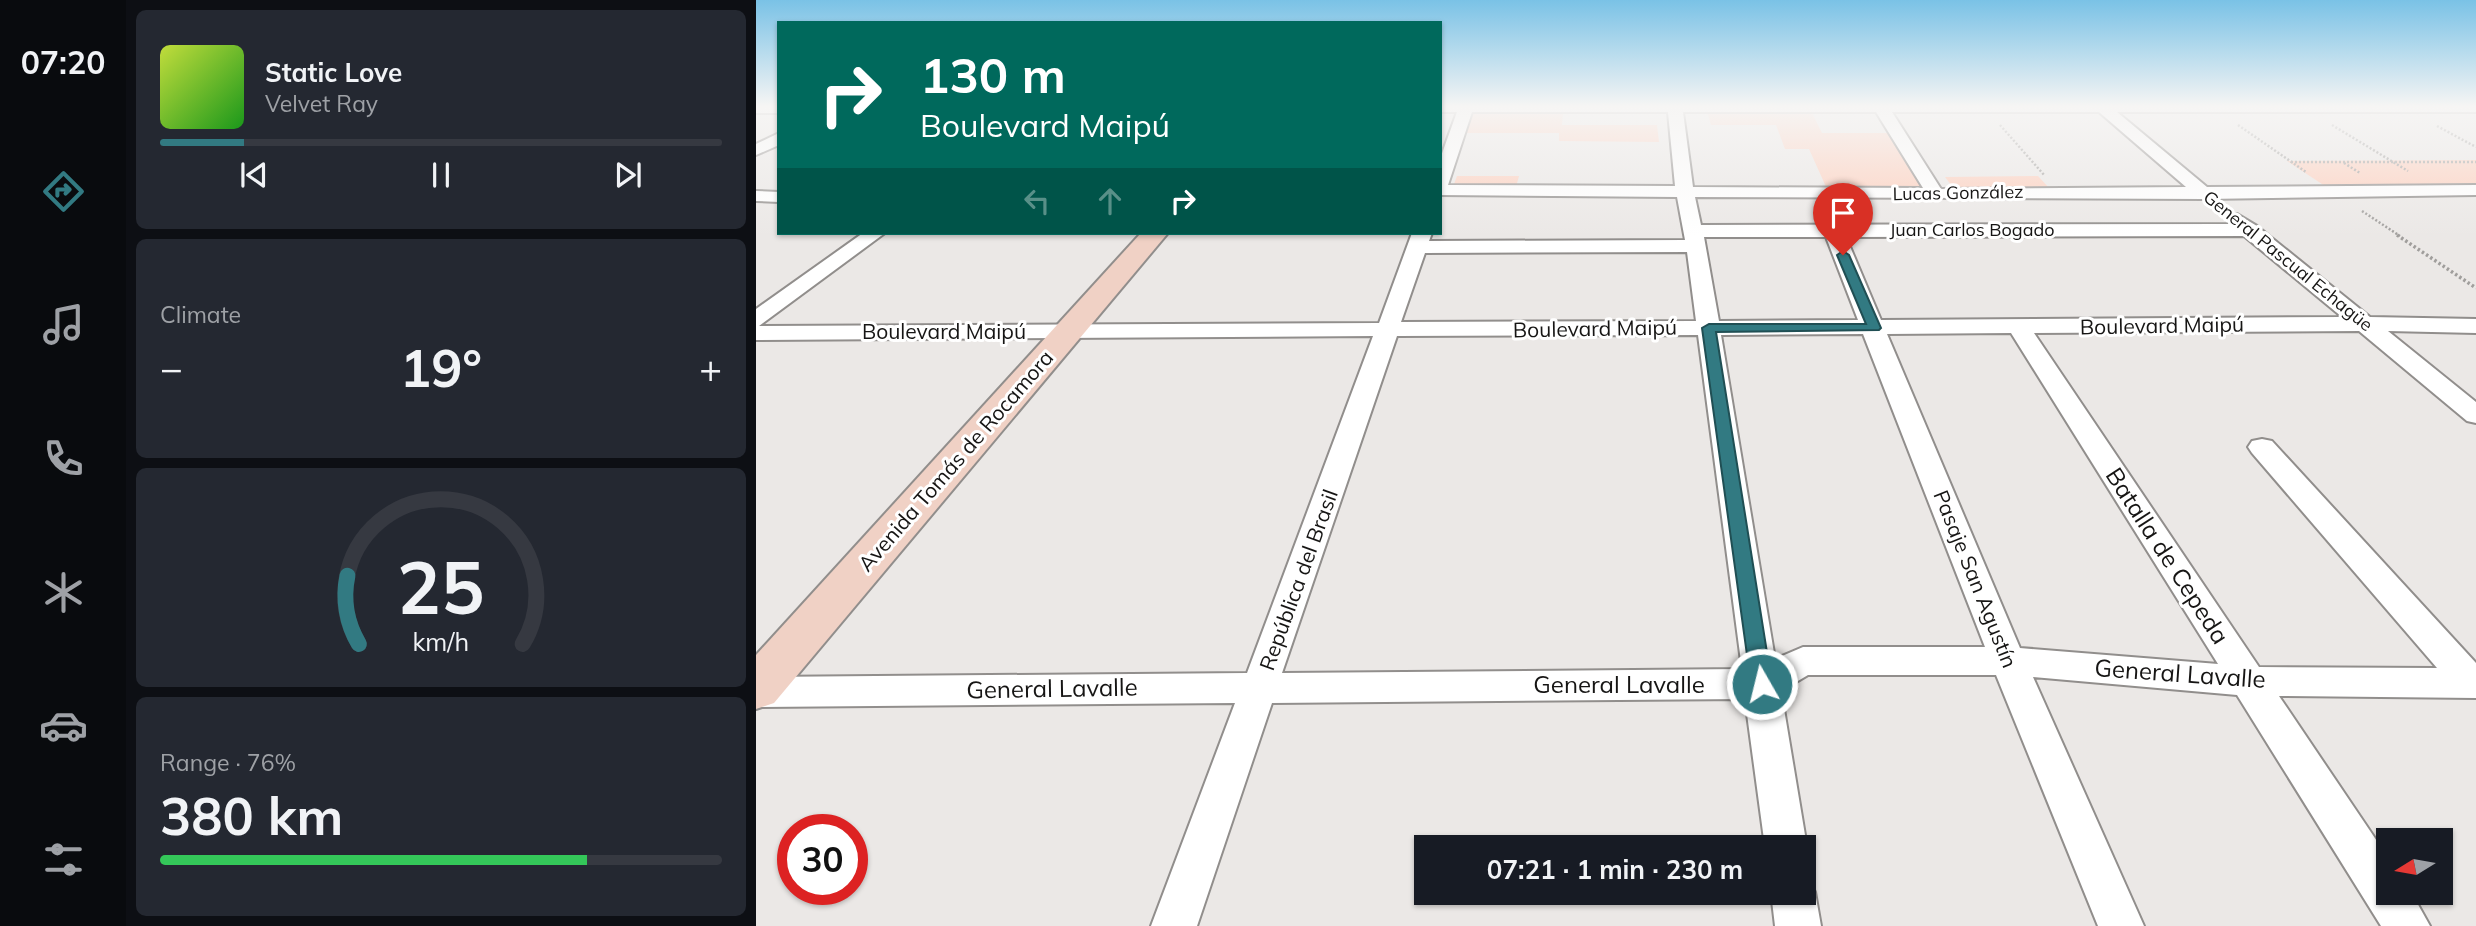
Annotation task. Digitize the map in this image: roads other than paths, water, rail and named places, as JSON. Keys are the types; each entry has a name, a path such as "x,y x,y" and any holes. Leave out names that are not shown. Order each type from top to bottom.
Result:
{"street":[{"path":"1442,178 1452,149"},
{"path":"1680,149 1784,835"},
{"path":"1906,149 1935,194"},
{"name":"General Pascual Echagüe","path":"2151,149 2476,415"},
{"name":"Lucas González","path":"1442,190 1935,194 2476,190"},
{"path":"756,197 777,197"},
{"name":"Juan Carlos Bogado","path":"1419,240 1695,238 1833,230 2250,230"},
{"name":"Pasaje San Agustín","path":"1833,230 2008,661 2121,926"},
{"path":"756,320 872,235"},
{"name":"Avenida Tomás de Rocamora","path":"756,690 1153,235"},
{"name":"República del Brasil","path":"1174,926 1419,240"},
{"name":"Boulevard Maipú","path":"756,333 2366,324 2476,326"},
{"name":"Batalla de Cepeda","path":"2019,327 2407,926"},
{"path":"2262,447 2474,683"},
{"name":"General Lavalle","path":"756,690 1762,684 1803,661 2008,661 2248,681 2474,683"},
{"path":"1795,905 1798,926"}]}
